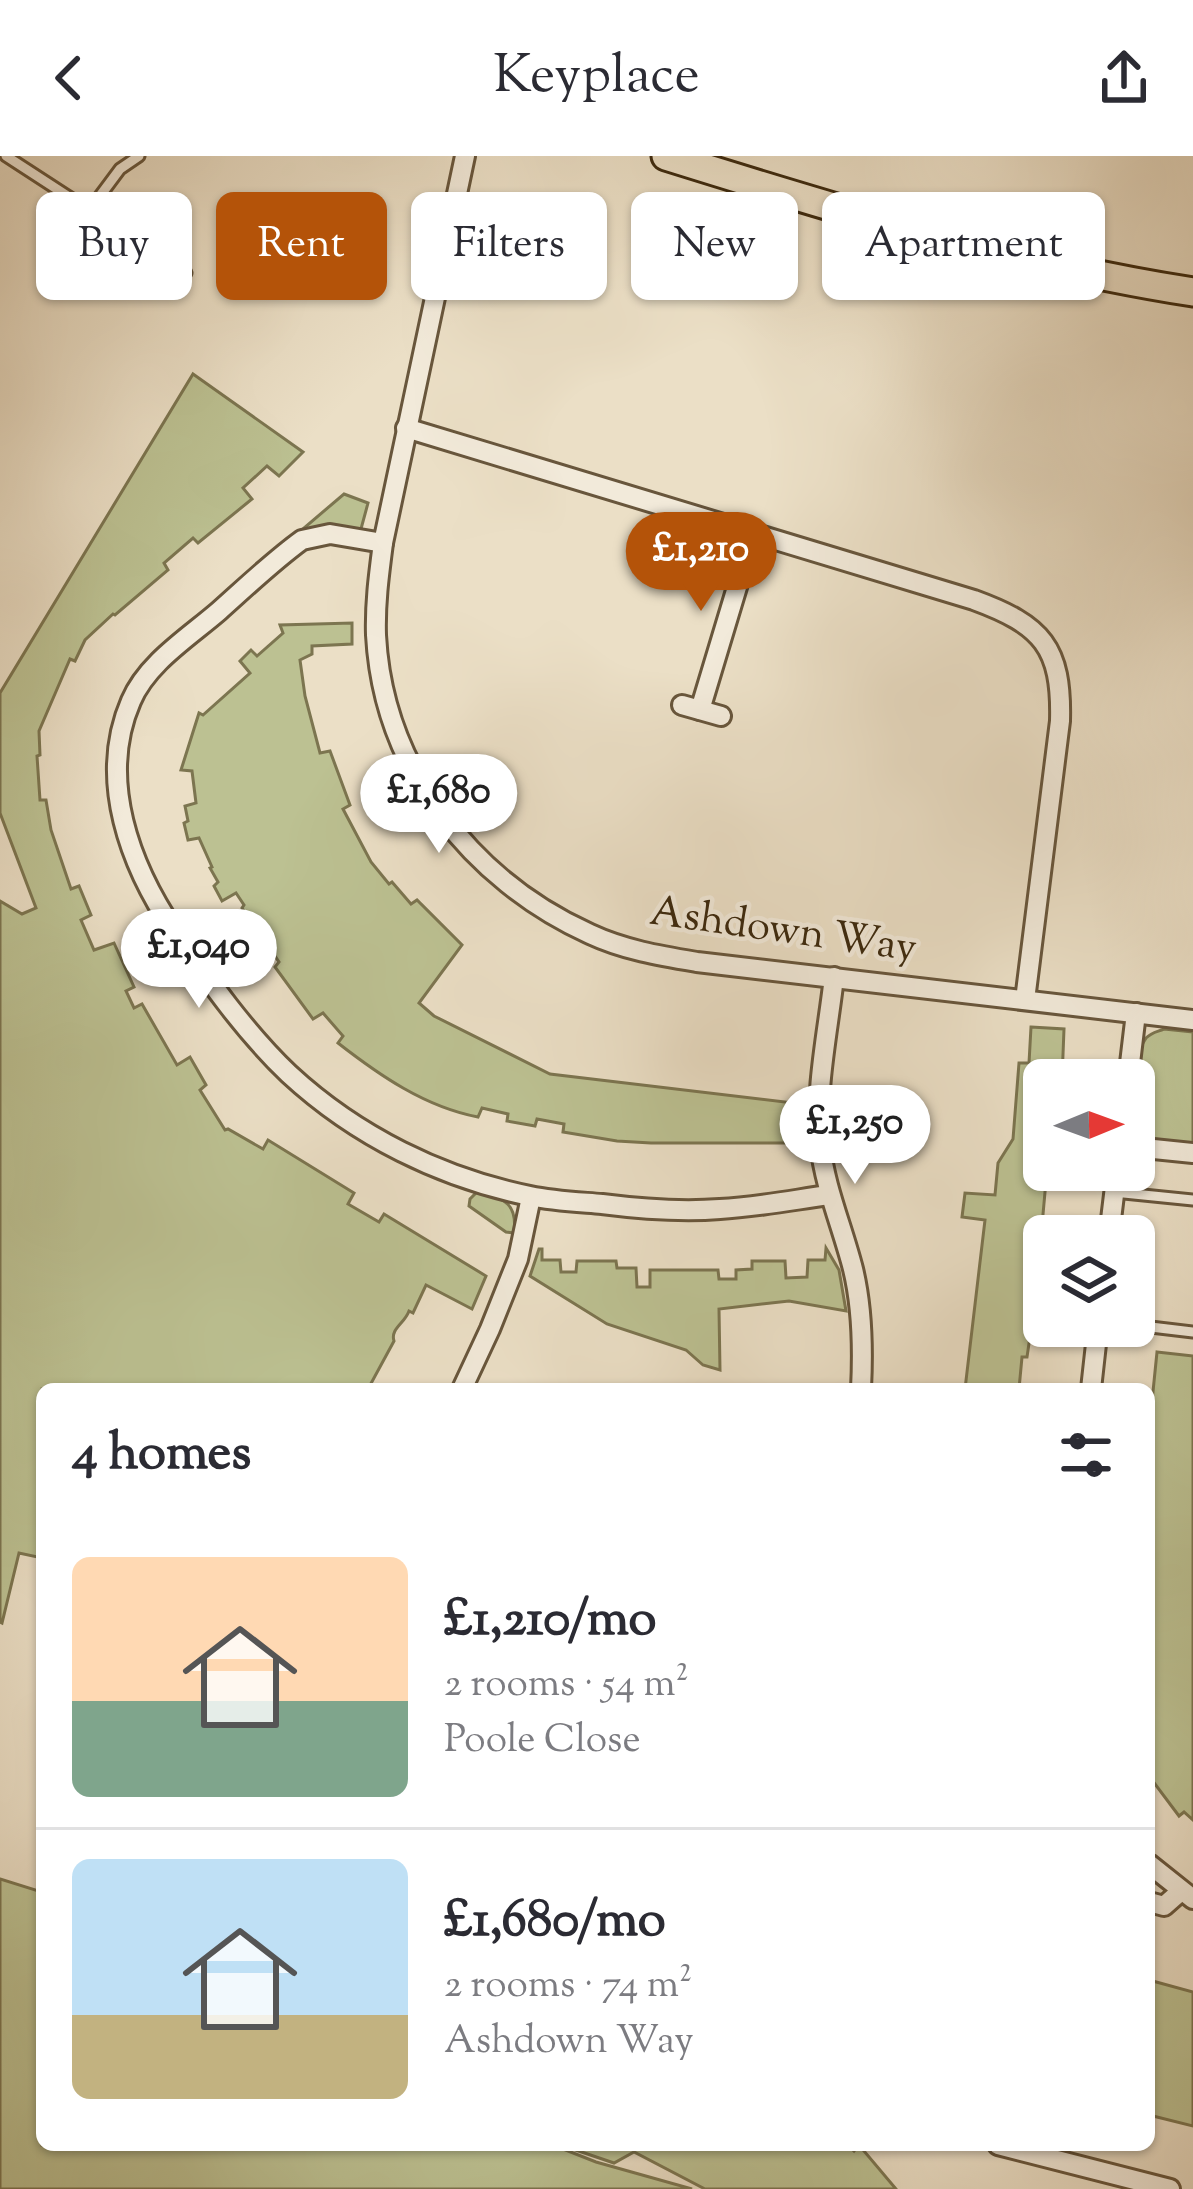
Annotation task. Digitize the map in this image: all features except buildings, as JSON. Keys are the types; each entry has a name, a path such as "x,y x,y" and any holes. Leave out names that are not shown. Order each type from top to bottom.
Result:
{"main road":[{"path":"666,156 868,219 1050,265 1193,292"}],"street":[{"name":"Ashdown Way","path":"465,156 382,543 376,597 376,639 391,715 408,761 448,826 489,870 544,910 594,936 644,953 1193,1020"},
{"path":"406,428 974,600 1011,614 1040,637 1061,686 1060,722 1025,1000"},
{"path":"382,543 330,534 302,539 153,668 132,697 118,739 118,782 126,832 153,900 220,995 292,1077 329,1107 423,1163 531,1197 642,1209 715,1210 829,1195"},
{"path":"721,716 691,707 753,534"},
{"path":"834,977 819,1111 820,1143 829,1195 854,1276 862,1383"},
{"path":"1131,1059 1136,1013"},
{"path":"1155,1149 1193,1153"},
{"path":"1111,1215 1114,1192"},
{"path":"465,1383 518,1259 531,1197"},
{"path":"1092,1383 1096,1347"},
{"path":"1155,1869 1187,1895 1164,1906 1155,1904"},
{"path":"1021,2151 1170,2189"}],"lane":[{"path":"7,156 59,192"},
{"path":"103,192 120,169 140,156"},
{"path":"1114,1192 1193,1200"},
{"path":"1155,1327 1193,1332"}],"green space":[{"path":"193,374 303,452 279,476 267,466 243,488 252,499 198,543 193,538 164,563 168,570 85,640 75,661 70,659 39,731 40,800 46,800 71,889 79,886 91,915 81,920 94,950 114,943 134,987 126,991 134,1008 142,1004 177,1065 190,1057 206,1085 200,1090 225,1130 263,1149 268,1140 354,1193 348,1204 379,1222 384,1214 486,1276 472,1309 426,1285 413,1313 409,1311 396,1329 371,1383 36,1383 36,1557 19,1553 2,1623 0,901 22,914 36,908 0,813 0,693"},
{"path":"344,494 368,503 361,529 329,526 306,531 304,528"},
{"path":"352,623 352,644 312,646 312,654 300,660 305,696 320,753 330,751 350,805 343,809 371,862 389,884 411,904 417,900 462,945 419,1003 434,1016 550,1074 802,1104 802,1143 617,1141 563,1132 564,1124 537,1119 535,1126 507,1121 508,1114 482,1108 478,1117 458,1112 404,1088 354,1055 338,1043 343,1036 323,1013 313,1019 275,967 279,962 236,893 222,901 199,838 188,840 185,806 196,803 192,771 181,770 199,713 203,715 250,673 240,661 251,650 257,656 283,633 280,625"},
{"path":"1031,1027 1064,1029 1063,1059 1029,1059"},
{"path":"1164,1029 1193,1032 1193,1146 1155,1139 1155,1059 1139,1059 1148,1036"},
{"path":"1019,1063 1023,1063 1023,1191 1045,1191 1043,1215 1023,1215 1023,1347 1028,1347 1027,1357 1022,1357 1020,1383 966,1383 985,1220 962,1217 965,1193 995,1195 998,1163 1013,1139"},
{"path":"478,1191 507,1203 514,1214 514,1233 469,1206"},
{"path":"826,1248 839,1270 846,1311 789,1301 719,1309 720,1370 703,1365 686,1350 607,1324 530,1276 542,1249 542,1260 560,1260 561,1272 576,1272 577,1261 616,1261 617,1268 636,1268 637,1287 650,1287 650,1270 718,1270 719,1279 736,1279 736,1270 752,1269 752,1261 785,1261 786,1278 807,1277 808,1260 825,1260"},
{"path":"1157,1352 1193,1356 1193,1820 1184,1812 1179,1816 1155,1784"},
{"path":"0,1879 36,1890 36,2151 568,2151 692,2189 0,2189"},
{"path":"1155,1982 1193,1992 1193,2126 1155,2116"},
{"path":"579,2151 864,2151 896,2189 705,2189 634,2152 614,2163"}]}
